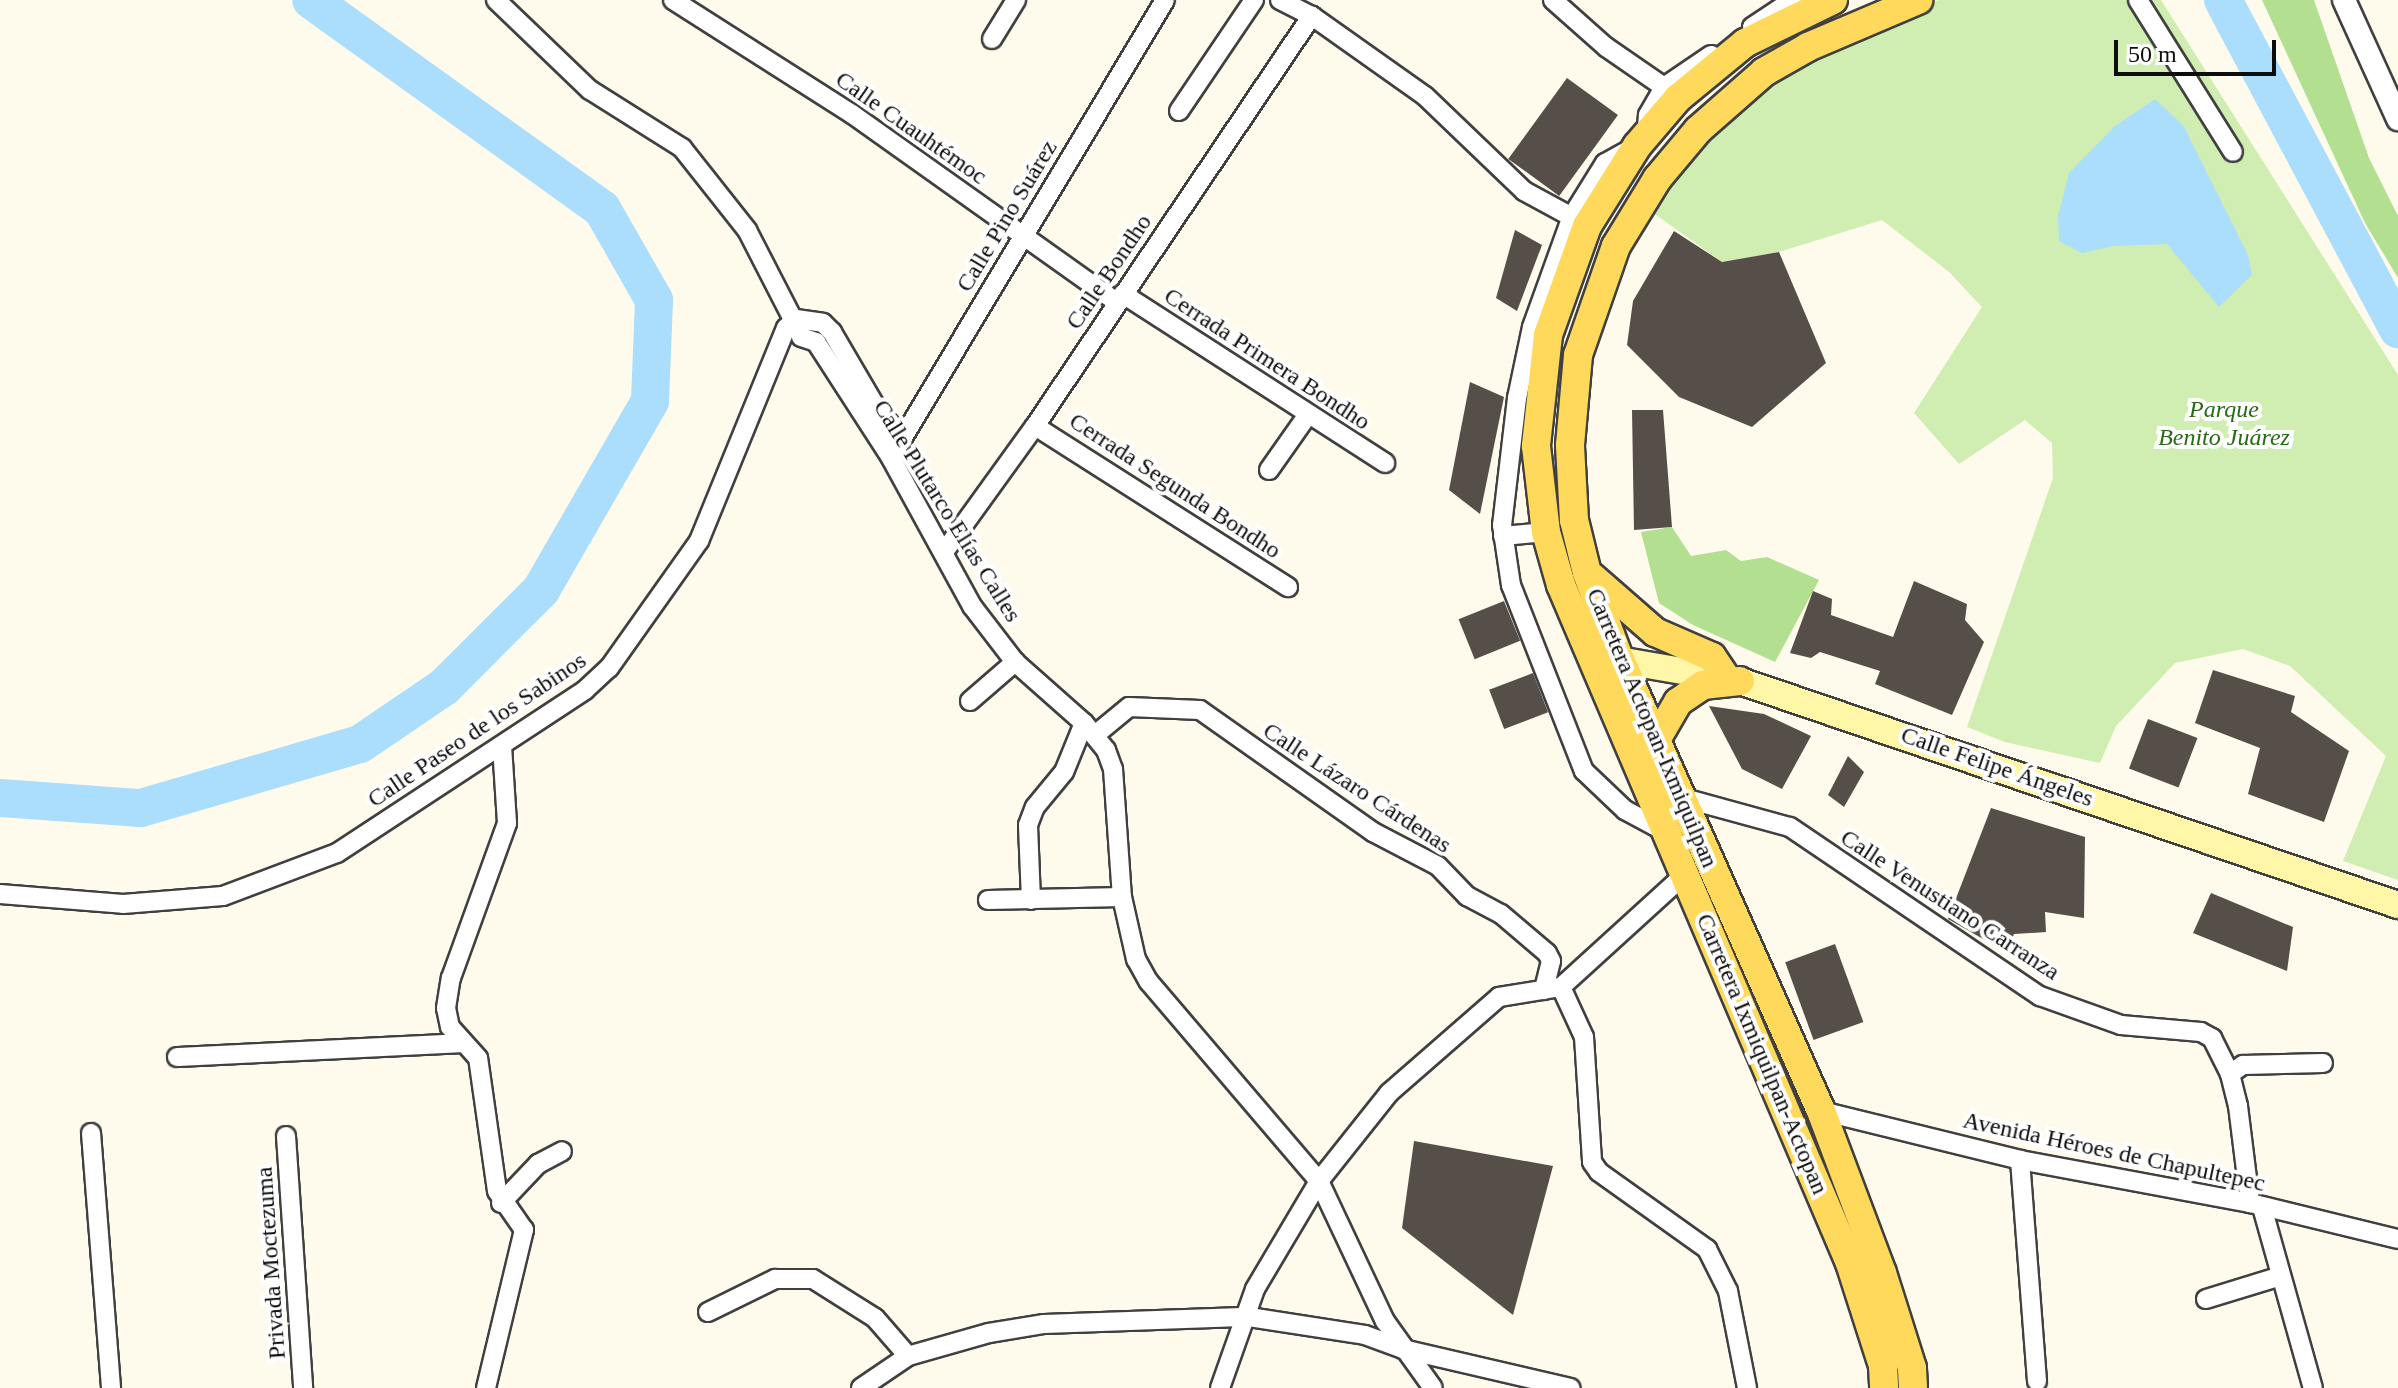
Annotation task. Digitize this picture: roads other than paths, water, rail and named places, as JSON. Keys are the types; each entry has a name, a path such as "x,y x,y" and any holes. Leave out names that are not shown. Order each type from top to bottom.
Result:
{"main road":[{"name":"Carretera Ixmiquilpan-Actopan","path":"1833,0 1797,4 1678,98 1579,221 1525,431 1546,532 1561,585 1850,1263 1883,1366 1884,1388"},
{"name":"Carretera Actopan-Ixmiquilpan","path":"1913,1388 1912,1368 1882,1273 1821,1111 1619,658 1587,573 1574,520 1570,445 1578,355 1616,246 1667,167 1698,130 1764,72 1808,47 1918,0"},
{"path":"1587,573 1655,632 1712,657 1733,679"},
{"name":"Calle Felipe Ángeles","path":"1590,656 1619,658 1733,679 2398,905"},
{"path":"1656,740 1678,702 1703,685 1733,679"}],"street":[{"name":"Calle Plutarco Elías Calles","path":"496,0 590,90 682,148 747,230 799,328 816,342 891,458 972,606 1015,662 1090,729 1113,769 1122,897 1136,959 1149,982 1319,1181 1403,1349 1433,1388"},
{"name":"Calle Cuauhtémoc","path":"673,0 852,114 1023,236 1120,298"},
{"path":"992,39 1016,0"},
{"name":"Calle Pino Suárez","path":"891,458 1165,0"},
{"path":"1179,111 1254,0"},
{"path":"1280,0 1312,16 1425,96 1524,191 1579,221"},
{"path":"1553,0 1606,47 1664,87"},
{"path":"2138,0 2233,152"},
{"path":"2344,0 2398,119"},
{"path":"1642,140 1648,115 1664,87 1797,4"},
{"name":"Calle Bondho","path":"944,552 1035,426 1312,16"},
{"name":"Cerrada Primera Bondho","path":"1120,298 1385,463"},
{"path":"799,328 823,323 832,332 874,404 901,438"},
{"name":"Calle Paseo de los Sabinos","path":"0,894 123,904 223,896 337,853 585,690 618,656 699,541 786,328 799,328"},
{"path":"1269,470 1307,416"},
{"name":"Cerrada Segunda Bondho","path":"1035,426 1288,587"},
{"path":"1525,431 1503,536 1511,585 1584,771 1625,810 1667,832"},
{"path":"1503,536 1546,532"},
{"path":"970,701 1015,662"},
{"name":"Calle Lázaro Cárdenas","path":"1090,729 1129,707 1200,710 1373,832 1438,866 1467,896 1501,914 1547,953 1551,961 1552,988"},
{"path":"1031,900 1028,825 1035,807 1064,772 1090,729"},
{"path":"486,1388 524,1242 520,1220 501,1203 478,1058 461,1043 450,1027 446,1008 451,978 507,823 502,745"},
{"name":"Calle Venustiano Carranza","path":"1680,797 1790,827 2040,996 2121,1025 2201,1032 2221,1051 2230,1074"},
{"path":"1220,1388 1249,1317 1255,1289 1319,1181 1389,1093 1499,997 1552,988 1685,874"},
{"path":"988,900 1122,897"},
{"path":"1552,988 1584,1037 1592,1162 1599,1172 1707,1249 1728,1291 1747,1388"},
{"path":"177,1057 461,1043"},
{"path":"2313,1388 2281,1276 2256,1205 2230,1074 2243,1065 2323,1063"},
{"name":"Avenida Héroes de Chapultepec","path":"1821,1111 2020,1160 2256,1205 2398,1239"},
{"path":"91,1133 111,1388"},
{"name":"Privada Moctezuma","path":"286,1136 303,1388"},
{"path":"501,1203 538,1164 562,1151"},
{"path":"2020,1160 2037,1381"},
{"path":"2206,1299 2281,1276"},
{"path":"708,1312 775,1279 813,1279 875,1318 908,1356"},
{"path":"861,1388 908,1356 989,1333 1044,1324 1249,1317 1319,1325 1403,1349 1571,1388"}],"water":[{"path":"2155,99 2183,125 2248,255 2252,275 2219,307 2167,244 2113,246 2082,253 2059,241 2058,216 2069,173 2115,126"}],"waterway":[{"path":"0,798 141,808 360,744 444,687 541,590 650,401 654,300 602,209 311,0"},
{"path":"2223,0 2398,329"}],"park label":[{"name":"Parque Benito Juárez","path":"2224,424"}]}
